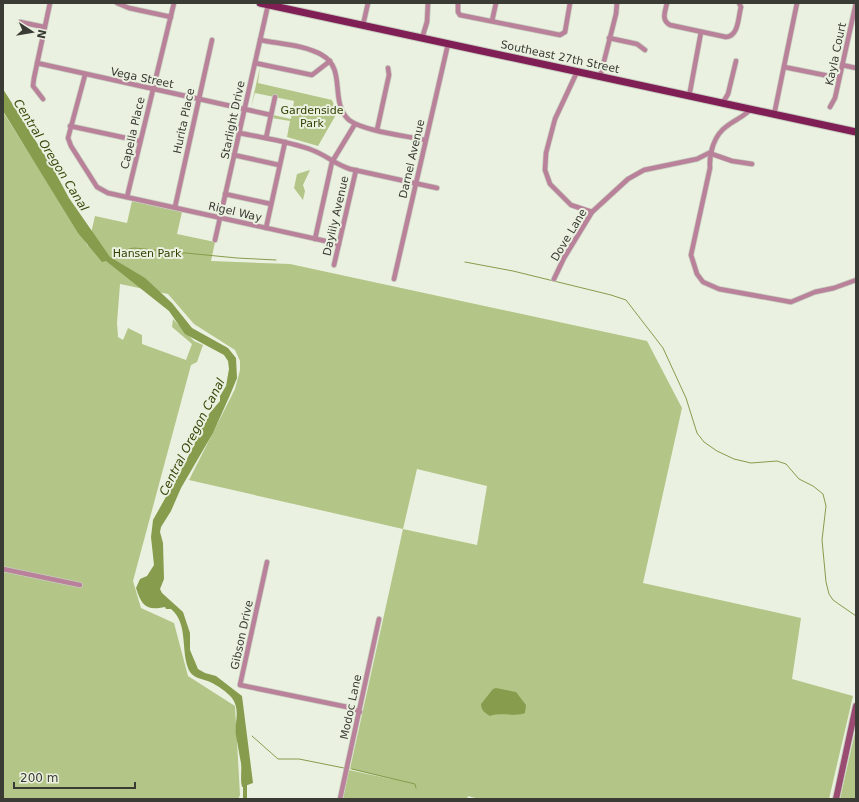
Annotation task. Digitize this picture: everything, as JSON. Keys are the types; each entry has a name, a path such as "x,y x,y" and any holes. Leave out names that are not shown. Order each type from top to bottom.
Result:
{"main road":[{"name":"Southeast 27th Street","path":"264,4 856,132"}],"street":[{"path":"43,99 34,86 37,64 50,3"},
{"path":"117,3 130,8 171,17"},
{"name":"Capella Place","path":"127,197 174,3"},
{"path":"363,25 368,3"},
{"path":"422,38 427,22 428,3"},
{"path":"458,3 458,12 460,15 563,34 570,3"},
{"path":"492,21 496,3"},
{"path":"600,77 616,14 617,3"},
{"path":"667,3 664,18 666,23 701,32 731,37 735,33 741,7 739,3"},
{"path":"774,115 797,3"},
{"path":"851,3 856,4"},
{"name":"Starlight Drive","path":"215,240 260,40 264,4"},
{"name":"Kayla Court","path":"830,107 835,98 856,4"},
{"path":"20,22 44,28"},
{"path":"689,97 701,32"},
{"path":"609,38 637,44 645,50"},
{"name":"Hurita Place","path":"175,207 212,40"},
{"path":"260,40 315,52 330,61 336,76 339,105 344,115 355,124 425,140"},
{"name":"Darnel Avenue","path":"394,279 448,44"},
{"path":"255,62 312,75 330,61"},
{"path":"722,104 728,94 736,61"},
{"name":"Vega Street","path":"37,64 271,115"},
{"path":"842,65 856,68"},
{"path":"784,67 839,78"},
{"path":"377,130 390,75 388,68"},
{"path":"577,72 554,119 546,153 545,170 550,184 571,205 592,212"},
{"name":"Rigel Way","path":"84,74 68,138 71,146 97,186 108,193 339,244"},
{"path":"728,94 733,106"},
{"path":"266,138 275,97"},
{"path":"750,110 744,116 726,126 719,134 709,153 710,168 691,255 697,274 703,282 719,289 791,302 815,292 834,288 856,280"},
{"path":"315,239 332,162 355,124"},
{"path":"70,126 140,141"},
{"path":"240,133 311,149 332,162 356,170 437,188"},
{"path":"266,228 284,142"},
{"path":"709,153 732,161 752,164"},
{"name":"Dove Lane","path":"554,279 564,258 592,212 628,179 644,170 697,159 709,153"},
{"path":"234,156 279,165"},
{"name":"Daylily Avenue","path":"334,265 356,170"},
{"path":"225,194 271,204"},
{"name":"Gibson Drive","path":"268,562 240,685 352,708 360,712"},
{"path":"3,568 80,585"},
{"name":"Modoc Lane","path":"340,799 379,619"},
{"path":"836,799 856,706"}],"green space":[{"name":"Gardenside Park","path":"260,67 258,83 332,100 337,113 318,146 287,137 290,121 272,118 273,115 291,119 294,101 255,93 251,107"},
{"name":"Hansen Park","path":"3,112 88,246 95,216 127,223 132,201 182,212 177,234 215,242 211,261 290,264 647,341 682,408 643,583 801,618 792,679 853,696 829,799 479,799 468,796 467,799 343,799 349,770 391,779 350,769 403,529 189,480 235,389 240,370 240,361 235,350 194,324 168,294 120,284 117,323 118,337 123,340 128,328 142,335 142,344 186,360 192,344 172,327 173,319 194,341 203,345 197,362 191,365 133,581 141,608 174,623 188,676 235,706 240,795 238,799 3,799","holes":["417,469 487,486 477,545 403,529"]},
{"path":"310,170 303,185 305,191 303,200 294,188 297,174"},
{"path":"856,728 856,799 840,799"}],"shaded area":[{"path":"3,89 54,170 69,198 110,257 145,278 172,303 192,328 228,348 236,358 237,378 230,395 213,433 181,488 171,511 161,527 160,532 163,543 164,579 160,589 162,593 183,612 190,633 190,650 198,669 216,676 242,696 253,783 242,787 241,763 236,736 237,712 235,703 225,691 210,682 198,678 190,672 186,661 180,621 171,609 166,609 165,607 153,608 146,606 140,599 136,588 140,579 147,576 154,565 151,537 153,520 185,463 209,414 220,401 220,396 226,386 229,369 228,361 224,355 185,334 169,311 106,261 102,262 78,233 3,111"},
{"path":"496,688 516,692 526,705 525,713 518,715 499,714 490,716 485,712 481,704 493,689"}],"waterway":[{"path":"115,252 134,248 237,258 276,260"},
{"path":"465,262 513,271 626,300 663,348 686,398 697,433 704,442 717,451 734,459 751,463 777,461 786,464 799,479 813,486 823,494 826,506 822,540 826,582 829,594 833,600 856,616"},
{"path":"252,736 278,759 299,759 344,768"},
{"path":"352,769 415,784 416,788"},
{"name":"Central Oregon Canal","path":"245,780 245,799"}]}
